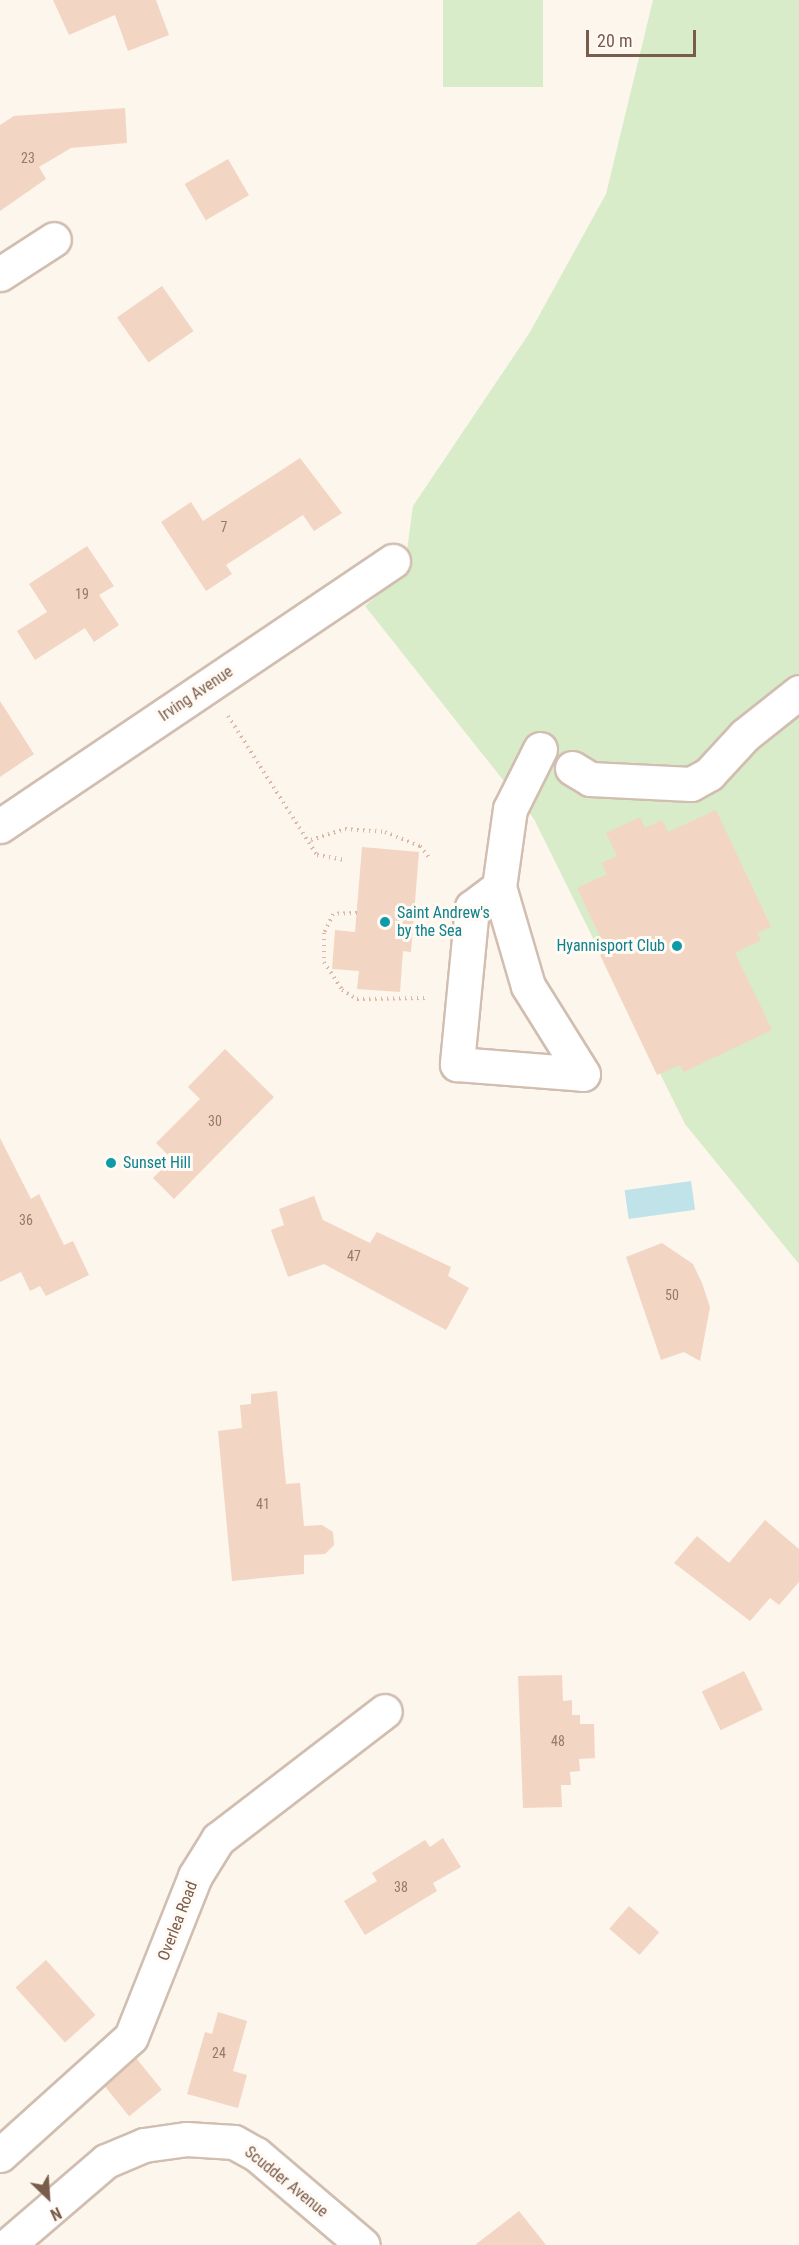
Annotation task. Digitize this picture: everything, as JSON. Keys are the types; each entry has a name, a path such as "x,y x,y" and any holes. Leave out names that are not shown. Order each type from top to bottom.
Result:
{"street":[{"path":"0,274 54,239"},
{"name":"Irving Avenue","path":"0,826 393,561"},
{"path":"572,768 590,779 691,784 709,774 745,735 799,692"},
{"path":"499,887 472,908 457,1064 583,1074 528,986 499,887 510,809 540,749"},
{"name":"Overlea Road","path":"0,2155 131,2037 146,2011 186,1897 218,1839 385,1712"},
{"name":"Scudder Avenue","path":"8,2245 106,2162 144,2145 186,2139 234,2142 256,2154 353,2237"}],"path":[{"path":"225,712 323,859 344,860"},
{"path":"312,840 345,829 385,832 420,846 430,859"},
{"path":"357,914 333,914 324,933 324,962 342,990 357,999 429,998"}],"green space":[{"path":"443,0 543,0 543,87 443,87"},
{"name":"Hyannisport Club","path":"653,0 799,0 799,1264 685,1124 534,819 365,606 404,572 413,506 530,332 606,194"}],"water":[{"path":"691,1181 695,1210 629,1219 625,1190"}],"building":[{"path":"53,0 156,0 169,35 128,51 115,15 69,35"},
{"path":"125,108 127,143 71,148 39,167 46,179 0,211 0,125 14,116"},
{"path":"228,159 249,195 206,220 185,184"},
{"path":"162,286 194,331 148,363 117,318"},
{"path":"300,458 342,513 314,531 303,515 226,565 232,574 206,591 161,522 191,502 203,521"},
{"path":"87,546 114,586 99,595 119,625 94,642 85,628 35,660 17,631 47,612 29,584"},
{"path":"0,701 34,754 0,777"},
{"name":"Hyannisport Club","path":"716,810 771,927 757,933 761,940 735,953 772,1030 684,1072 680,1065 657,1075 600,955 607,951 577,888 607,874 601,863 617,856 606,833 640,817 645,828 662,820 668,832"},
{"name":"Saint Andrew's by the Sea","path":"362,847 419,852 411,952 403,951 400,992 357,989 359,971 332,969 335,930 355,932"},
{"path":"225,1049 274,1097 174,1199 153,1178 172,1159 156,1143 200,1099 188,1087"},
{"path":"0,1138 31,1199 39,1194 64,1245 73,1241 89,1275 46,1296 40,1286 30,1291 21,1272 0,1282"},
{"path":"314,1196 323,1220 370,1243 377,1232 451,1267 448,1276 469,1288 446,1330 324,1264 288,1277 271,1230 284,1225 279,1209"},
{"path":"662,1243 693,1264 710,1307 700,1361 684,1352 661,1360 626,1257"},
{"path":"277,1391 286,1484 300,1483 304,1526 322,1525 333,1532 334,1545 325,1554 304,1555 304,1574 232,1581 218,1431 242,1428 240,1405 251,1404 251,1394"},
{"path":"765,1520 799,1549 799,1582 779,1605 770,1598 750,1621 674,1563 697,1536 729,1563"},
{"path":"744,1671 763,1710 721,1730 702,1692"},
{"path":"562,1675 563,1701 572,1700 572,1715 580,1715 580,1724 594,1724 595,1758 579,1759 580,1771 570,1772 571,1785 561,1785 562,1807 523,1808 518,1676"},
{"path":"443,1838 461,1867 433,1883 437,1891 365,1935 344,1901 377,1881 372,1873 425,1840 430,1847"},
{"path":"629,1906 659,1932 640,1955 609,1929"},
{"path":"46,1960 96,2015 65,2042 16,1987"},
{"path":"218,2012 247,2021 233,2071 247,2075 238,2108 187,2094 205,2032 212,2034"},
{"path":"136,2058 162,2090 129,2116 103,2084"},
{"path":"519,2211 546,2245 475,2245"}],"place":[{"name":"Saint Andrew's by the Sea","path":"385,922"},
{"name":"Hyannisport Club","path":"677,946"},
{"name":"Sunset Hill","path":"111,1163"}]}
